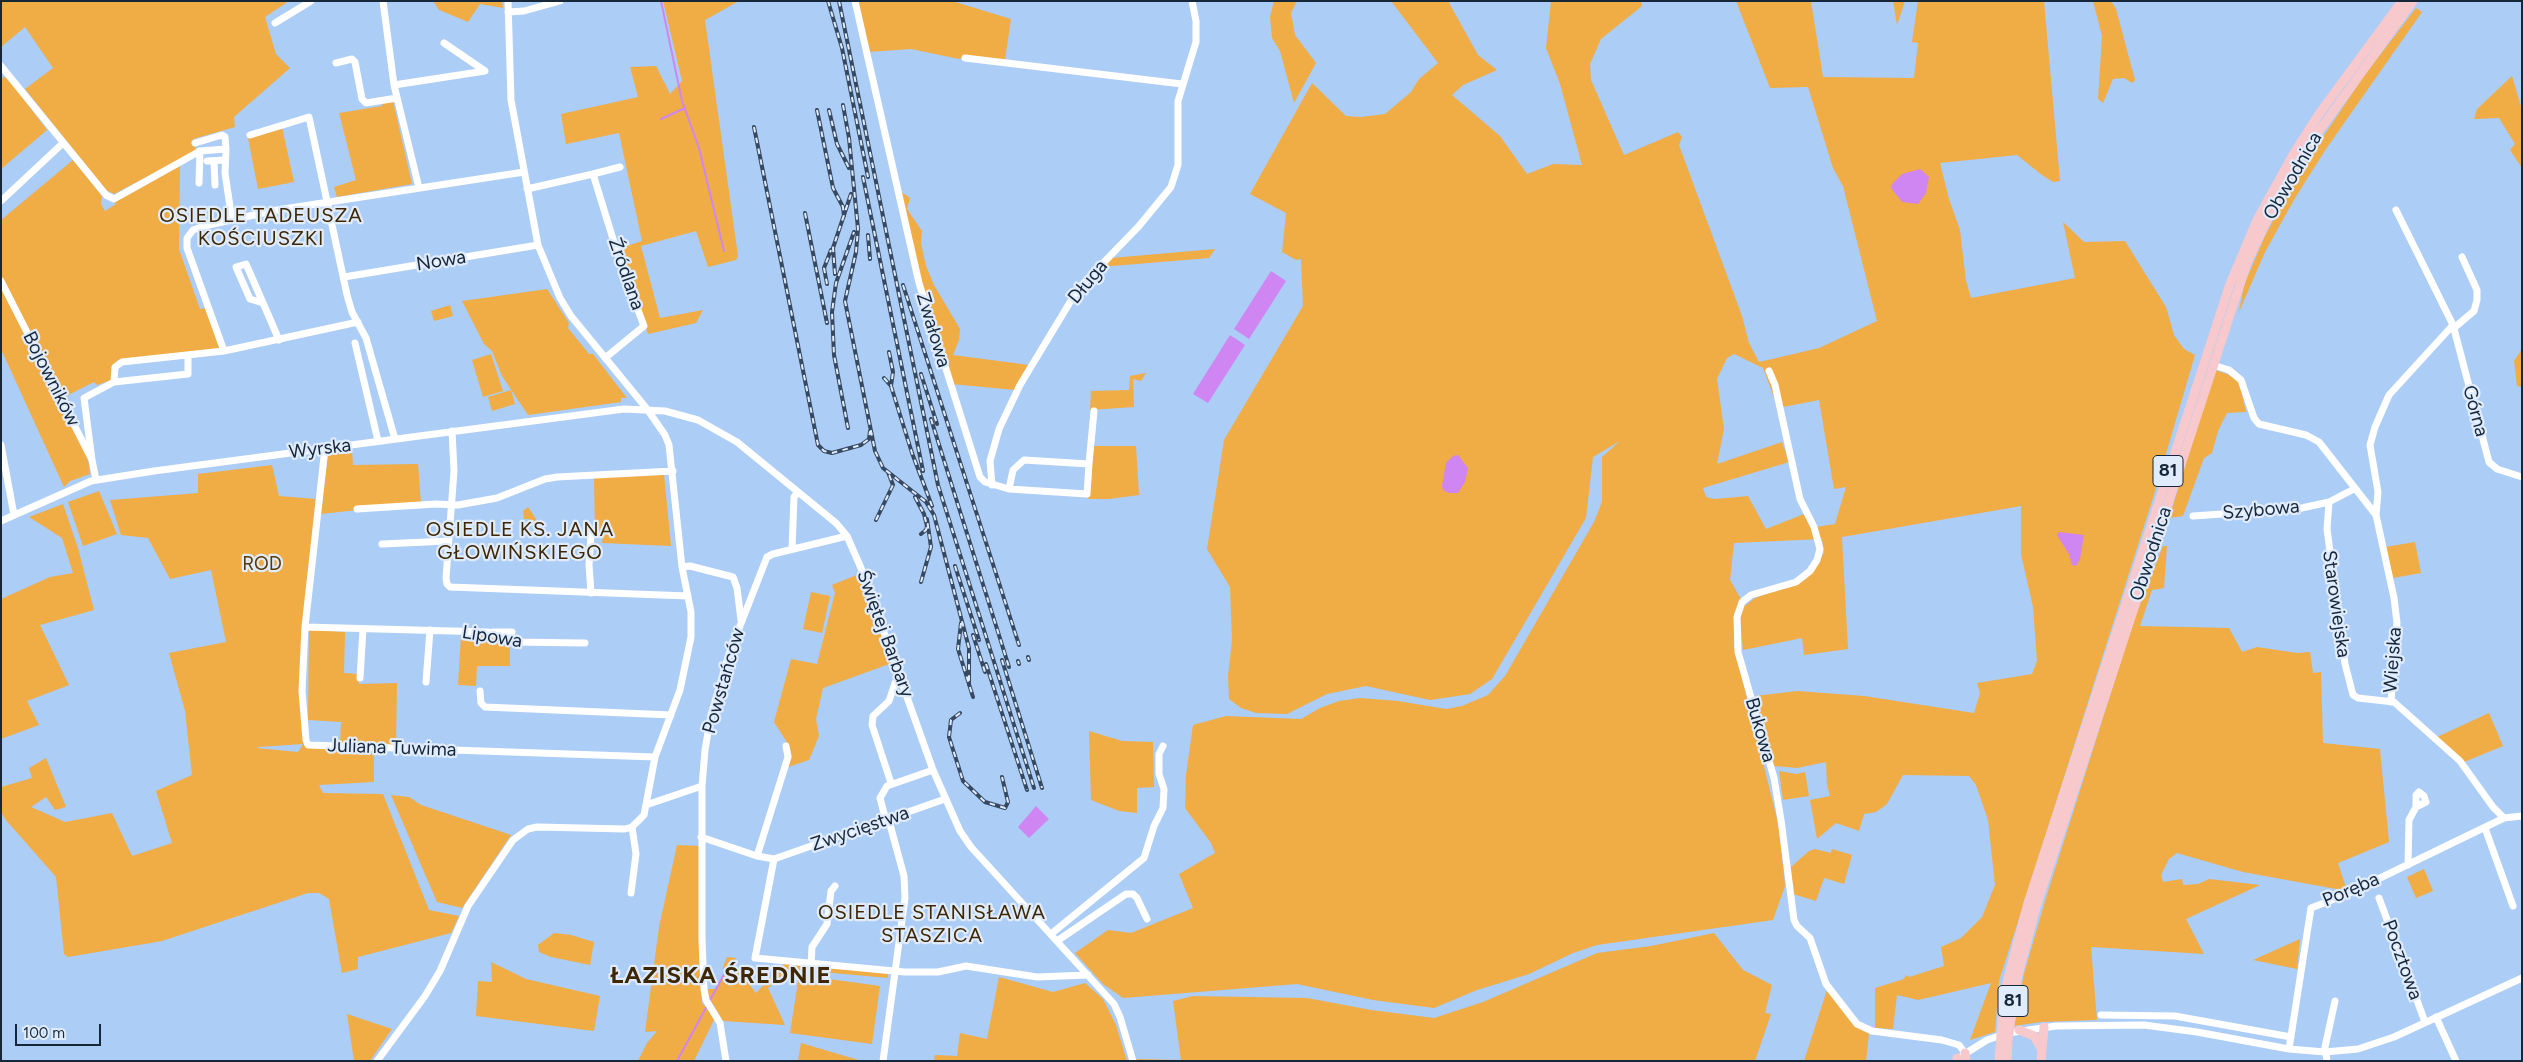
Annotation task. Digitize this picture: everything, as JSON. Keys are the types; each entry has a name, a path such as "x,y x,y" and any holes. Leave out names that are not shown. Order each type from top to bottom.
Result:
{"main road":[{"name":"Obwodnica","path":"1999,1061 2006,985 2028,903 2230,284 2257,220 2294,153 2319,114 2402,1"},
{"name":"Obwodnica","path":"2007,1061 2016,983 2036,907 2247,263 2279,196 2317,133 2413,1"},
{"path":"2041,1061 2044,1027"},
{"path":"2019,1030 2034,1036 2041,1048"}],"street":[{"path":"274,23 311,1"},
{"path":"383,1 394,85 419,188"},
{"path":"377,1061 425,996 440,971 468,906 513,840 528,829 548,826 616,830 632,827 644,814 655,758 680,690 687,660 691,612 682,567 669,445 659,425 647,408 570,316 560,298 538,245 511,100 508,1"},
{"path":"508,12 524,11 560,1"},
{"name":"Zwałowa","path":"855,1 919,283 980,477 992,485"},
{"name":"Długa","path":"992,485 990,461 999,429 1020,385 1078,289 1139,226 1171,187 1178,166 1178,101 1196,42 1196,21 1192,1"},
{"path":"394,85 485,70 444,42"},
{"path":"966,58 1182,84"},
{"path":"336,63 352,59 355,62 362,100 366,103 397,98"},
{"path":"1,66 5,75 106,195 114,199 200,151 226,149"},
{"path":"250,135 309,117 352,312 366,338 395,440"},
{"path":"195,143 222,136 225,137 225,173 232,220"},
{"path":"1,201 63,144"},
{"path":"199,184 200,151"},
{"path":"214,185 210,161 226,160"},
{"path":"527,189 620,168"},
{"path":"224,351 187,248 187,238 193,230 232,220 327,202 524,172"},
{"name":"Źródlana","path":"593,174 621,265 644,326 605,358"},
{"path":"2396,210 2454,326"},
{"name":"Nowa","path":"344,277 538,245"},
{"name":"Wiejska","path":"2462,258 2477,290 2474,311 2454,326 2395,387 2378,419 2370,445 2378,492 2376,515 2394,598 2396,623 2391,702 2460,761 2493,807 2504,818"},
{"path":"263,303 250,299 236,267 246,264 263,303 279,340"},
{"name":"Bojowników","path":"1,281 92,460 96,480"},
{"path":"114,382 115,367 122,362 224,351 358,322"},
{"name":"Górna","path":"2454,326 2489,462 2497,469 2522,477"},
{"path":"355,343 378,442"},
{"path":"92,460 84,398 114,382 188,374 188,355"},
{"name":"Wiejska","path":"2213,366 2229,370 2241,380 2254,418 2259,424 2313,438 2319,442 2376,515"},
{"path":"616,371 632,394 633,404 630,409"},
{"name":"Bukowa","path":"1769,372 1775,385 1800,499 1814,527 1820,549 1817,560 1810,571 1796,582 1781,588 1765,590 1751,595 1742,602 1737,617 1738,652 1775,787 1794,920 1797,926 1810,938 1826,984 1857,1024 1872,1031 1919,1036 1955,1044 1962,1047 1966,1057"},
{"name":"Wyrska","path":"1,521 96,480 452,431 647,408"},
{"name":"Świętej Barbary","path":"647,408 698,420 719,430 796,495 836,523 847,536 934,770 960,831 971,847 1088,975 1117,1010 1133,1061"},
{"path":"659,425 659,420 665,411"},
{"path":"992,485 1008,489 1087,494 1094,411"},
{"path":"452,431 454,471 446,578 447,584 450,587 688,596"},
{"path":"1,445 14,515"},
{"name":"Juliana Tuwima","path":"325,448 305,627 302,691 308,745 655,758"},
{"path":"1008,489 1013,470 1024,460 1089,464"},
{"path":"357,509 458,505 497,498 545,479 557,477 673,471"},
{"path":"2329,502 2354,489"},
{"path":"792,549 796,495"},
{"name":"Szybowa","path":"2193,516 2296,509 2329,502"},
{"name":"Starowiejska","path":"2329,502 2327,544 2345,664 2351,690 2358,698 2391,702"},
{"path":"591,534 589,565 591,593"},
{"name":"Powstańców","path":"726,1061 720,1023 706,1000 702,939 702,786 705,750 711,715 729,654 767,557 847,536"},
{"path":"382,544 448,541"},
{"path":"682,567 690,566 734,577 738,588 741,623"},
{"name":"Lipowa","path":"305,627 488,632 512,642 585,643"},
{"path":"360,678 363,629"},
{"path":"426,682 430,630"},
{"path":"488,632 512,632"},
{"path":"891,783 872,725 873,716 889,701 895,683 901,678"},
{"path":"480,691 481,703 485,707 671,715"},
{"path":"757,856 788,757 786,746"},
{"path":"1051,934 1144,858 1154,826 1163,808 1165,794 1159,774 1159,754 1163,746"},
{"path":"883,1061 905,898 904,876 880,798 891,783 934,770"},
{"path":"646,805 702,786"},
{"name":"Zwycięstwa","path":"702,837 757,856 774,859 888,821 946,799"},
{"path":"2408,865 2409,820 2416,807"},
{"name":"Poręba","path":"2289,1049 2311,908 2347,894 2504,818 2522,816"},
{"path":"632,827 636,854 632,893"},
{"path":"2485,828 2513,906"},
{"path":"774,859 756,958 895,972 938,972 966,966 1037,976 1088,975"},
{"path":"811,965 812,947 827,924 831,891 835,886"},
{"path":"1057,941 1126,894 1133,894 1137,898 1147,919"},
{"name":"Pocztowa","path":"2379,898 2425,1022"},
{"path":"1067,976 1072,967 1071,957"},
{"path":"1955,1044 1956,1060 1966,1057 1988,1040 2019,1030 2044,1027 2120,1025 2169,1027 2289,1049 2325,1052 2358,1049 2377,1043 2522,978"},
{"path":"2327,1061 2325,1052 2335,1001"},
{"path":"2100,1015 2175,1016 2291,1038"},
{"path":"2436,1017 2456,1061"}],"green space":[{"path":"1,1 289,1 265,17 276,54 290,68 234,117 235,127 193,139 196,151 114,194 106,190 25,89 53,68 25,27 1,47"},
{"path":"433,1 502,1 503,8 480,4 468,22 439,10"},
{"path":"663,1 739,1 705,20 738,256 736,260 708,267 696,231 641,246 660,318 703,310 696,323 648,334 620,248 642,241 619,133 566,144 561,114 638,97 630,67 656,66 670,94 682,81"},
{"path":"858,1 952,1 1011,19 1005,60 968,56 959,59 911,49 868,52"},
{"path":"1274,1 1297,1 1291,13 1295,35 1316,63 1294,103 1280,51 1272,38 1270,17"},
{"path":"1391,1 1448,1 1478,55 1497,70 1463,85 1452,95 1500,136 1527,174 1553,164 1582,165 1560,84 1546,48 1551,1 1641,1 1642,6 1601,39 1590,64 1591,80 1624,155 1678,132 1682,137 1679,145 1742,316 1749,343 1759,362 1819,348 1877,321 1843,186 1833,168 1808,87 1770,88 1736,1 1811,1 1823,77 1914,78 1918,43 1912,42 1918,1 2044,1 2060,181 2053,182 2017,155 1940,163 1949,199 1960,230 1966,281 1971,298 2075,278 2063,222 2084,242 2125,241 2166,307 2174,335 2184,349 2195,355 2153,498 1999,981 1995,1032 1970,1040 1991,983 1918,1000 1897,995 1893,1029 1875,1028 1875,988 1904,979 1906,975 1909,977 1944,966 1941,947 1961,938 1982,917 1995,885 1988,820 1976,785 1969,776 1903,775 1887,804 1876,812 1864,814 1859,831 1836,823 1817,839 1810,800 1830,796 1827,785 1826,762 1797,768 1773,766 1755,696 1797,691 1864,696 1974,713 1980,693 1977,683 2032,674 2037,661 2033,607 2021,554 2021,506 1842,537 1848,649 1804,655 1802,638 1743,650 1740,618 1744,607 1734,613 1734,646 1779,827 1785,886 1773,920 1597,945 1573,953 1529,974 1477,990 1434,1008 1373,1000 1297,984 1123,998 1103,984 1075,953 1108,930 1131,933 1193,908 1179,874 1215,853 1211,843 1185,808 1186,775 1193,725 1226,716 1301,719 1320,708 1339,701 1360,698 1398,701 1446,709 1462,706 1488,695 1505,676 1594,522 1602,502 1602,457 1620,441 1593,457 1586,518 1492,679 1470,694 1430,700 1366,686 1327,694 1287,714 1256,713 1241,708 1229,699 1228,676 1232,640 1230,587 1207,549 1224,440 1303,306 1301,259 1296,260 1282,252 1286,213 1250,194 1312,83 1346,116 1361,117 1385,114 1411,92 1419,79 1438,63","holes":["1734,354 1763,368 1778,408 1819,400 1834,489 1846,487 1835,524 1816,527 1804,514 1766,529 1748,496 1714,499 1706,497 1703,488 1789,462 1782,442 1717,464 1724,429 1717,379 1727,358","1822,539 1824,553 1806,579 1755,598 1745,606 1730,580 1734,543"]},
{"path":"1893,1 1905,1 1897,25"},
{"path":"2093,1 2111,1 2116,9 2135,80 2132,83 2124,78 2113,79 2103,103 2098,99 2102,36"},
{"path":"2416,8 2422,12 2326,149 2295,198 2265,252 2239,312 2244,285 2265,236 2298,174 2364,76"},
{"path":"2512,76 2522,110 2522,168 2510,150 2515,144 2499,118 2474,119 2477,109"},
{"path":"7,77 47,130 1,169 1,78"},
{"path":"393,101 412,184 337,197 334,187 356,180 339,113 382,106 383,102"},
{"path":"282,127 294,182 258,189 248,138"},
{"path":"73,160 102,196 101,204 105,211 116,204 114,201 180,164 179,249 200,309 205,308 221,348 118,360 112,366 111,380 97,385 94,382 64,397 1,277 1,220"},
{"path":"900,191 910,198 907,209 922,231 921,243 926,266 934,285 960,329 959,340 953,355 1029,365 1015,390 951,384 921,280"},
{"path":"1215,249 1209,258 1100,267 1111,258"},
{"path":"1,287 88,458 90,474 70,481 64,487 1,349"},
{"path":"547,289 569,323 568,328 589,354 593,354 627,398 621,398 621,402 528,415 502,376 492,351 484,344 462,301"},
{"path":"450,305 453,316 434,321 431,311"},
{"path":"2522,349 2522,387 2517,386 2514,361"},
{"path":"491,354 503,391 483,397 472,360"},
{"path":"2215,370 2239,381 2246,412 2227,413 2218,431 2212,453 2204,458 2183,516 2169,518"},
{"path":"1146,373 1141,381 1133,379 1134,407 1090,410 1091,391 1129,390 1130,376"},
{"path":"511,390 515,404 492,411 488,397"},
{"path":"1092,446 1136,446 1139,495 1109,499 1088,499"},
{"path":"352,450 353,465 418,464 421,503 321,514 328,454"},
{"name":"ROD","path":"272,465 279,496 316,499 303,627 304,744 374,749 374,782 319,785 323,793 383,794 429,910 459,916 451,933 358,957 358,969 342,973 329,899 319,893 308,893 162,941 68,957 64,954 56,877 5,819 1,812 1,787 32,778 29,768 46,758 66,807 55,810 46,797 31,807 65,822 112,813 132,856 172,843 156,791 192,775 185,711 169,653 226,642 211,570 170,579 148,538 121,535 110,500 198,493 198,474","holes":["303,744 298,752 257,748"]},
{"path":"664,474 671,546 602,543 603,534 595,533 594,477"},
{"path":"99,491 117,534 83,546 68,502"},
{"path":"63,504 78,548 94,610 40,625 69,685 27,701 39,725 1,739 1,599 50,577 73,573 62,538 29,517"},
{"path":"528,507 536,519 533,524 530,523 529,519 524,519 523,511"},
{"path":"2415,542 2421,573 2393,578 2385,547"},
{"path":"2163,546 2167,546 2164,588 2152,590 2140,626 2229,628 2242,652 2257,647 2297,653 2310,652 2313,673 2321,672 2323,743 2380,749 2389,842 2338,863 2347,891 2243,872 2177,853 2169,859 2161,875 2163,882 2182,879 2183,885 2198,884 2209,879 2260,885 2186,919 2204,954 2091,947 2097,1020 2041,1022 2014,1026 2024,974 2045,901 2134,620"},
{"path":"859,574 892,663 823,688 816,719 819,736 809,760 788,767 792,756 788,744 774,722 791,659 817,664 835,593 832,585"},
{"path":"811,592 830,596 822,633 803,629"},
{"path":"309,629 345,632 344,673 358,674 359,684 397,683 396,746 340,744 341,722 308,720"},
{"path":"501,635 510,645 510,666 477,666 476,686 458,685 461,636"},
{"path":"2489,713 2503,746 2464,762 2437,737"},
{"path":"1089,731 1122,741 1153,742 1154,787 1137,788 1137,813 1119,811 1091,800"},
{"path":"1779,771 1796,774 1805,772 1809,796 1783,800"},
{"path":"391,795 409,797 421,805 511,835 462,908 437,902"},
{"path":"677,845 700,846 699,939 702,1003 715,1018 694,1061 638,1061 647,1043 657,1031 645,1032 659,927"},
{"path":"1815,849 1831,853 1832,849 1852,855 1844,884 1824,878 1816,901 1793,894 1791,867 1809,851"},
{"path":"2424,869 2433,891 2416,898 2407,877"},
{"path":"554,933 571,935 594,942 590,965 551,957 539,952 538,945"},
{"path":"1714,933 1743,970 1772,985 1765,1013 1771,1014 1755,1061 1137,1061 1136,1059 1181,1060 1173,1001 1193,996 1307,998 1371,1010 1434,1018 1483,1002 1597,953 1651,946"},
{"path":"2300,939 2297,969 2253,960"},
{"path":"727,957 736,958 735,966 756,993 785,963 888,974 888,978 789,969 768,988 785,1025 723,1021 708,996 706,989 715,989 723,976 723,967"},
{"path":"491,962 526,979 600,996 594,1031 476,1016 478,981 492,982"},
{"path":"799,975 880,986 872,1044 790,1033"},
{"path":"999,977 1053,992 1085,983 1103,999 1116,1025 1127,1061 934,1061 935,1055 957,1056 960,1033 987,1039"},
{"path":"1827,990 1869,1033 1866,1061 1804,1061"},
{"path":"347,1014 392,1029 370,1061 354,1061"},
{"path":"801,1043 862,1061 798,1061"}],"shaded area":[{"path":"1920,169 1929,177 1926,193 1918,204 1902,202 1891,188 1892,184 1902,174"},
{"path":"1271,271 1286,281 1249,339 1234,329"},
{"path":"1230,335 1245,345 1208,403 1193,394"},
{"path":"1458,455 1468,468 1465,482 1458,493 1450,493 1444,491 1442,486 1446,463 1453,456"},
{"path":"2059,532 2084,535 2080,559 2076,566 2072,565 2069,554 2057,535"},
{"path":"1036,806 1049,819 1029,838 1018,827"}],"waterway":[{"path":"661,1 682,101 699,148 724,251"},
{"path":"661,119 685,108"},
{"path":"709,1002 728,967"},
{"path":"677,1061 707,1006"}],"railway":[{"path":"828,1 842,48 868,177"},
{"path":"839,1 938,485 1034,788"},
{"path":"843,105 849,138 858,229 856,252 845,301 875,451 883,468 926,502 934,515 969,648 969,685"},
{"path":"817,110 833,188 843,207 844,216"},
{"path":"829,110 837,144 849,168"},
{"path":"754,127 818,445 824,451 832,453 861,445 869,439 870,431"},
{"path":"863,177 923,471"},
{"path":"835,274 833,248 851,194"},
{"path":"805,213 827,323"},
{"path":"848,428 834,355 832,312 836,283 854,232"},
{"path":"868,235 870,259"},
{"path":"827,284 824,268 831,250"},
{"path":"903,285 1019,645"},
{"path":"889,352 893,372 891,386"},
{"path":"921,374 937,424"},
{"path":"884,378 891,386 912,453 932,506"},
{"path":"931,419 1009,667"},
{"path":"876,520 893,485 888,472"},
{"path":"915,497 924,514 927,526 926,530 921,534"},
{"path":"921,582 931,547 927,519"},
{"path":"955,566 979,640"},
{"path":"961,623 958,649 973,697"},
{"path":"973,635 985,672"},
{"path":"1002,660 1042,788"},
{"path":"986,664 1027,790"},
{"path":"960,713 951,720 949,737 963,781 985,802 1005,808 1008,802 1002,777"}],"district":[{"name":"OSIEDLE TADEUSZA KOŚCIUSZKI","path":"261,228"},
{"name":"OSIEDLE KS. JANA GŁOWIŃSKIEGO","path":"520,542"},
{"name":"OSIEDLE STANISŁAWA STASZICA","path":"932,924"},
{"name":"ŁAZISKA ŚREDNIE","path":"721,976"}]}
